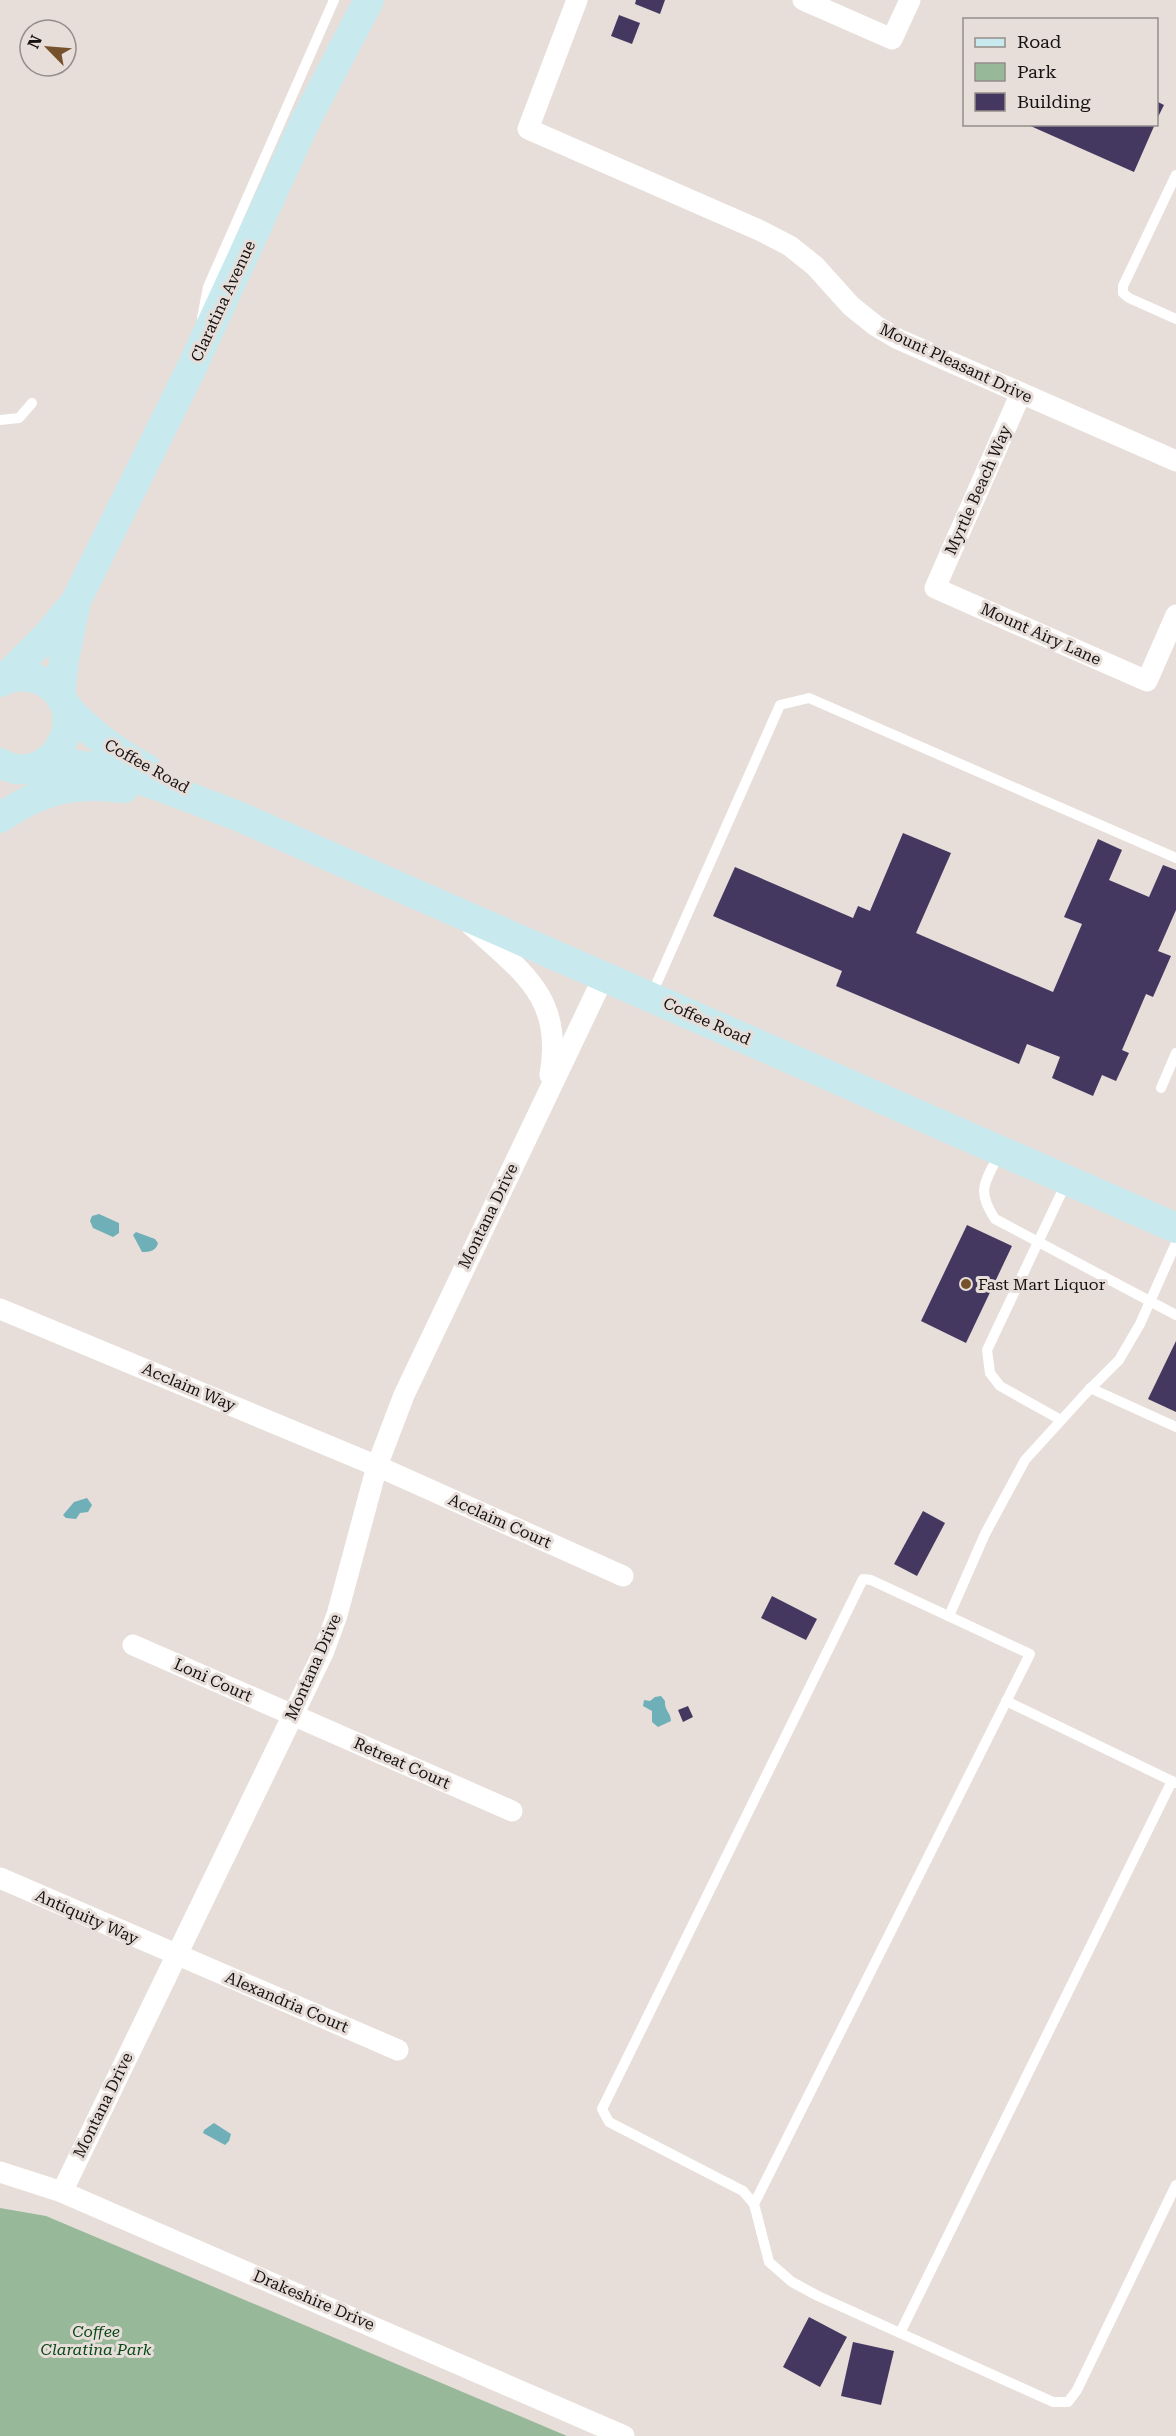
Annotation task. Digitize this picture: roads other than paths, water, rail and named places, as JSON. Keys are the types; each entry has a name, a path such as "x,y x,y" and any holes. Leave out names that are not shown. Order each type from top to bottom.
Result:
{"main road":[{"name":"Claratina Avenue","path":"2,681 48,635 76,602 191,369 305,122 369,0"},
{"name":"Claratina Avenue","path":"22,764 61,747 67,734 68,719 62,701 64,659 76,602"},
{"name":"Coffee Road","path":"2,681 18,677 32,677 46,683 95,737 123,756 238,816"},
{"name":"Coffee Road","path":"22,764 77,763 123,773 238,816 1176,1228"},
{"path":"0,789 22,764"},
{"path":"0,818 20,804 44,793 71,787 97,785 131,789 238,816"}],"street":[{"name":"Mount Pleasant Drive","path":"577,0 528,129 761,231 790,246 815,266 850,306 898,339 1176,461"},
{"path":"803,0 892,39 910,0"},
{"name":"Myrtle Beach Way","path":"935,588 1021,393"},
{"name":"Mount Airy Lane","path":"935,588 1147,681 1176,615"},
{"name":"Montana Drive","path":"457,912 516,967 544,1001 553,1029 554,1056 546,1097"},
{"name":"Montana Drive","path":"62,2192 323,1653 337,1615 377,1466 404,1395 430,1336 604,976"},
{"name":"Acclaim Way","path":"0,1309 377,1466"},
{"name":"Acclaim Court","path":"377,1466 623,1576"},
{"name":"Loni Court","path":"133,1645 292,1715"},
{"name":"Retreat Court","path":"292,1715 512,1811"},
{"name":"Antiquity Way","path":"0,1878 175,1955"},
{"name":"Alexandria Court","path":"175,1955 398,2050"},
{"name":"Drakeshire Drive","path":"0,2172 62,2192 624,2436"}],"lane":[{"path":"191,369 208,287 333,0"},
{"path":"1176,175 1123,286 1124,293 1129,298 1176,319"},
{"path":"0,420 19,418 32,402"},
{"path":"651,997 780,705 809,698 1176,858"},
{"path":"1161,1088 1176,1053"},
{"path":"1001,1151 983,1189 985,1204 995,1219 1176,1315"},
{"path":"1061,1420 1000,1386 990,1373 987,1350 1067,1180"},
{"path":"949,1616 985,1534 1025,1460 1090,1388 1119,1360 1140,1324 1176,1243"},
{"path":"1090,1388 1176,1427"},
{"path":"754,2204 1030,1654 871,1580 863,1580 602,2109 609,2122 743,2191 754,2204 769,2262 792,2282 1053,2402 1068,2402 1077,2390 1176,2185"},
{"path":"900,2333 1174,1782 1006,1701"}],"water":[{"path":"99,1214 119,1223 119,1233 113,1237 93,1228 90,1221 92,1216"},
{"path":"136,1232 155,1239 158,1243 156,1248 142,1252 133,1235"},
{"path":"87,1498 92,1505 88,1512 80,1513 76,1519 66,1518 63,1515 74,1502"},
{"path":"661,1696 665,1701 671,1721 658,1727 652,1722 652,1711 643,1706 644,1700 650,1701"},
{"path":"214,2123 231,2134 225,2145 203,2133"}],"place":[{"name":"Fast Mart Liquor","path":"966,1284"}],"park label":[{"name":"Coffee Claratina Park","path":"96,2340"}]}
